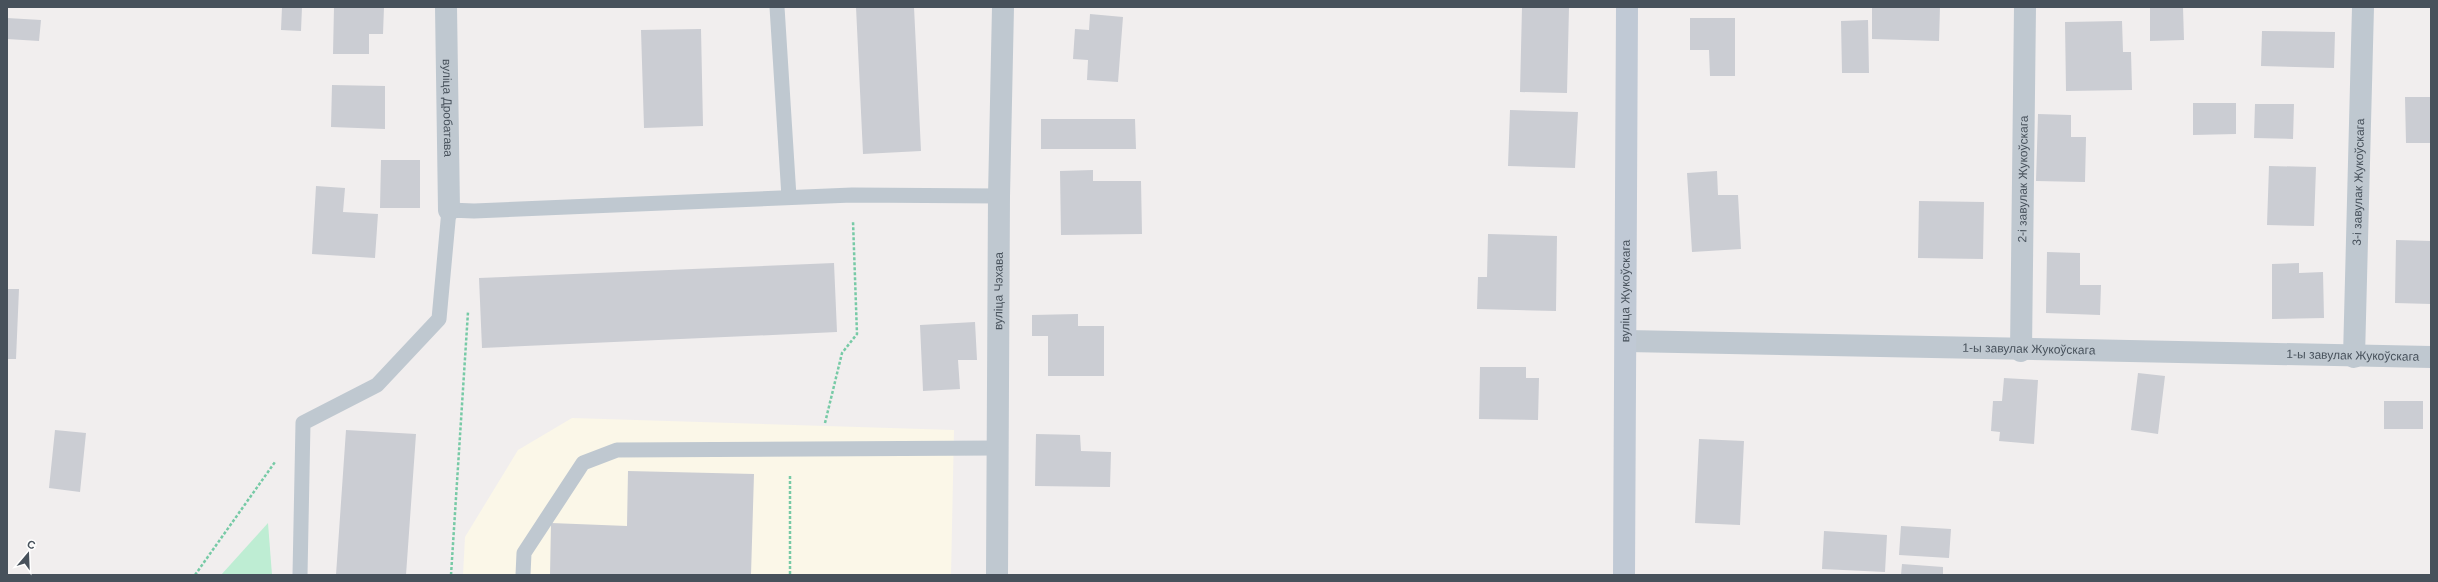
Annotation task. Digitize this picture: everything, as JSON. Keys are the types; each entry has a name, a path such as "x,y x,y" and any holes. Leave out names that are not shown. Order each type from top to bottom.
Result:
{"street":[{"name":"вуліца Дробатава","path":"446,7 449,210"},
{"name":"вуліца Чэхава","path":"997,575 996,448 1003,7"},
{"name":"вуліца Жукоўскага","path":"1624,575 1627,341 1627,7"},
{"name":"2-і завулак Жукоўскага","path":"2021,351 2025,7"},
{"name":"3-і завулак Жукоўскага","path":"2354,357 2363,7"},
{"name":"1-ы завулак Жукоўскага","path":"1627,341 2021,351 2431,357"}],"lane":[{"path":"778,7 789,197"},
{"path":"300,575 303,423 377,385 439,319 449,210 474,211 852,195 999,196"},
{"path":"523,575 524,553 583,463 617,450 996,448"}],"path":[{"path":"790,575 789,450 822,436 842,353 857,334 852,195"},
{"path":"451,575 468,306"},
{"path":"194,575 276,462"}],"shaded area":[{"path":"572,418 954,430 951,575 463,575 465,537 518,450"}],"green space":[{"path":"268,523 272,575 221,575"}],"building":[{"path":"282,7 302,7 301,31 281,30"},
{"path":"334,7 384,7 383,34 369,34 369,54 333,54"},
{"path":"856,7 914,7 921,151 863,154"},
{"path":"1522,7 1569,7 1567,93 1520,92"},
{"path":"1872,7 1940,7 1939,41 1872,39"},
{"path":"2150,7 2183,7 2184,40 2150,41"},
{"path":"1090,14 1123,17 1118,82 1087,80 1088,60 1073,59 1075,29 1089,30"},
{"path":"7,18 41,20 39,41 7,39"},
{"path":"1690,18 1735,18 1735,76 1710,76 1709,50 1690,50"},
{"path":"1868,20 1869,73 1842,73 1841,21"},
{"path":"2122,21 2123,52 2131,52 2132,90 2066,91 2065,22"},
{"path":"701,29 703,126 644,128 641,30"},
{"path":"2262,31 2335,32 2334,68 2261,66"},
{"path":"332,85 385,86 385,129 331,127"},
{"path":"2405,97 2431,97 2431,143 2406,143"},
{"path":"2193,103 2236,103 2236,134 2193,135"},
{"path":"2255,104 2294,104 2293,139 2254,138"},
{"path":"1510,110 1578,112 1575,168 1508,166"},
{"path":"2038,114 2071,115 2071,137 2086,137 2085,182 2036,181"},
{"path":"1041,119 1135,119 1136,149 1041,149"},
{"path":"381,160 420,160 420,208 380,208"},
{"path":"2269,166 2316,167 2314,226 2267,225"},
{"path":"1093,170 1093,181 1141,181 1142,234 1061,235 1060,171"},
{"path":"1717,171 1718,195 1738,195 1741,249 1692,252 1687,173"},
{"path":"316,186 345,188 343,212 378,214 375,258 312,254"},
{"path":"1919,201 1984,202 1983,259 1918,258"},
{"path":"1488,234 1557,236 1556,311 1477,309 1478,277 1487,277"},
{"path":"2396,240 2431,241 2431,304 2395,303"},
{"path":"2047,252 2080,253 2080,285 2101,285 2100,315 2046,313"},
{"path":"834,263 837,332 482,348 479,278"},
{"path":"2299,263 2299,273 2323,272 2324,318 2272,319 2272,264"},
{"path":"7,289 19,289 16,359 7,359"},
{"path":"1078,314 1078,326 1104,326 1104,376 1048,376 1048,336 1032,336 1032,315"},
{"path":"975,322 977,360 958,360 960,389 923,391 920,325"},
{"path":"1480,367 1526,367 1526,378 1539,378 1538,420 1479,419"},
{"path":"2138,373 2165,376 2158,434 2131,430"},
{"path":"2004,378 2038,380 2034,444 1999,441 2000,432 1991,431 1993,401 2002,401"},
{"path":"2384,401 2423,401 2423,429 2384,429"},
{"path":"55,430 86,433 80,492 49,488"},
{"path":"346,430 416,434 406,575 336,575"},
{"path":"1036,434 1080,435 1081,451 1111,452 1110,487 1035,486"},
{"path":"1699,439 1744,441 1740,525 1695,523"},
{"path":"628,471 754,474 751,575 550,575 551,523 627,526"},
{"path":"1901,526 1951,529 1949,558 1899,555"},
{"path":"1824,531 1887,535 1885,572 1822,569"},
{"path":"1902,564 1943,567 1943,575 1901,575"}]}
